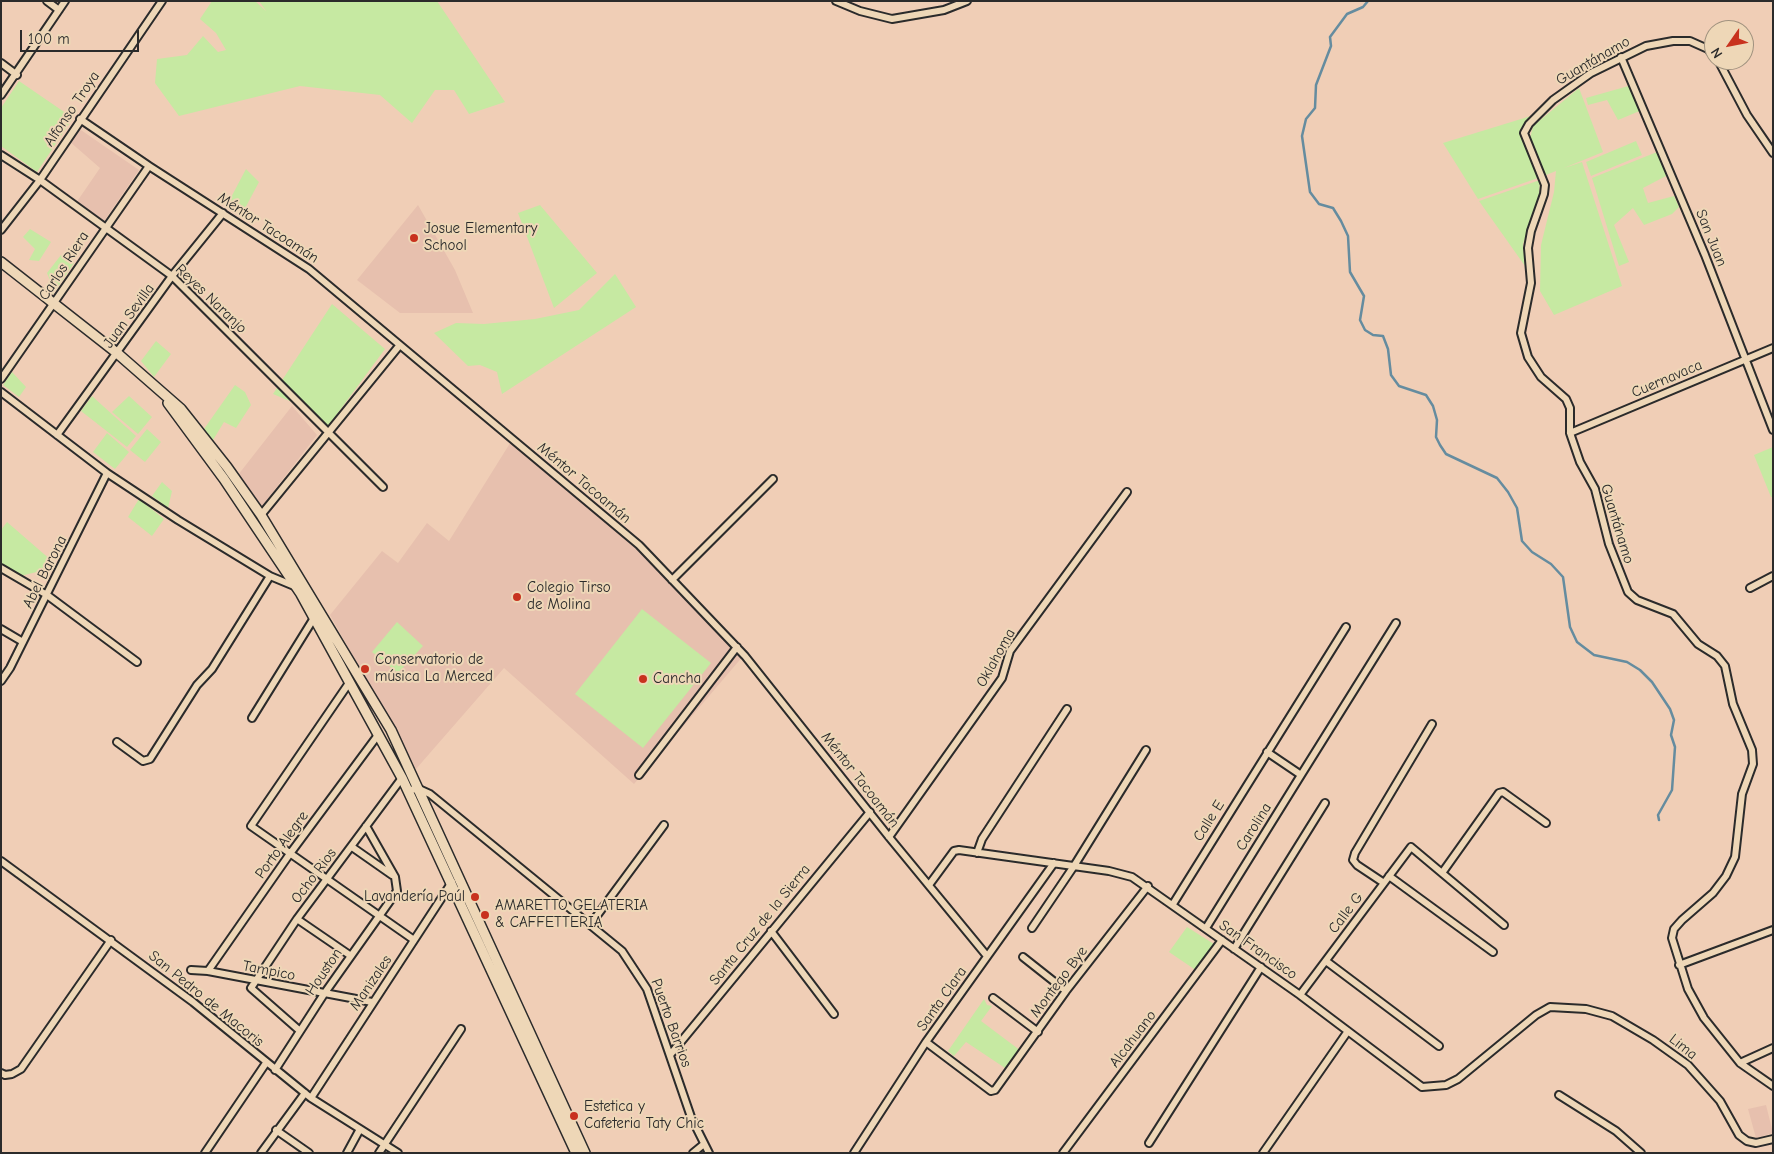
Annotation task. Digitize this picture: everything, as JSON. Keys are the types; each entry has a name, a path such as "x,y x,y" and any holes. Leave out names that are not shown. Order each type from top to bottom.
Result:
{"street":[{"path":"47,1 59,10"},
{"path":"1,95 17,75 65,1"},
{"name":"Alfonso Troya","path":"1,230 40,180 162,1"},
{"path":"836,1 860,11 892,19 944,10 967,1"},
{"name":"Guantánamo","path":"1704,47 1690,41 1673,41 1646,46 1591,73 1553,100 1529,124 1524,133 1545,185 1544,194 1531,231 1528,248 1530,283 1521,333 1528,357 1541,377 1566,399 1570,408 1570,433 1580,462 1596,489 1609,544 1628,592 1637,600 1673,614 1698,644 1717,656 1725,666 1733,704 1741,728 1752,750 1753,764 1742,794 1735,856 1726,876 1713,893 1674,929 1672,938 1679,965 1704,1018 1740,1063 1773,1086"},
{"name":"San Juan","path":"1621,57 1705,255 1773,430"},
{"path":"1,63 17,75"},
{"path":"1723,70 1748,115 1773,153"},
{"name":"Méntor Tacoamán","path":"80,119 149,166 309,269 639,545 737,647 889,837 988,956"},
{"name":"Reyes Naranjo","path":"1,155 40,180 172,276 383,487"},
{"name":"Carlos Riera","path":"1,379 55,303 104,228 149,166"},
{"name":"Juan Sevilla","path":"57,435 172,276 223,213"},
{"path":"1,262 117,353 181,410 261,515 382,713 419,789 585,1153"},
{"path":"261,515 399,346"},
{"name":"Cuernavaca","path":"1570,433 1773,348"},
{"path":"159,391 224,479 294,586 314,618 378,734 402,778 452,882 576,1153"},
{"path":"1,392 107,473 178,520 270,576 294,586"},
{"name":"Abel Barona","path":"1,681 47,595 107,473"},
{"path":"672,580 773,479"},
{"name":"Oklahoma","path":"889,837 1002,678 1010,651 1127,492"},
{"path":"1,568 47,595 137,662"},
{"path":"116,742 143,761 150,759 197,685 212,669 270,576"},
{"path":"1750,588 1773,576"},
{"path":"252,718 314,618"},
{"name":"Carolina","path":"1206,928 1396,623"},
{"name":"Calle E","path":"1173,904 1346,627"},
{"path":"1,628 23,642"},
{"path":"638,775 737,647"},
{"path":"350,684 250,826 289,855 414,940"},
{"path":"977,853 982,839 1067,709"},
{"path":"1384,883 1357,865 1353,860 1355,853 1432,724"},
{"name":"Porto Alegre","path":"208,971 289,855 378,734"},
{"path":"1032,928 1074,866 1146,750"},
{"path":"1267,752 1301,775"},
{"name":"Ocho Rios","path":"300,1031 251,990 298,919 402,778"},
{"path":"408,790 419,789"},
{"name":"Puerto Barrios","path":"419,789 430,794 622,951 644,983 691,1117 709,1153"},
{"path":"1504,925 1442,873 1501,792 1546,823"},
{"path":"1234,948 1325,803"},
{"name":"Santa Cruz de la Sierra","path":"670,1055 870,812"},
{"path":"366,826 395,877"},
{"path":"590,925 664,826"},
{"path":"352,847 395,877"},
{"name":"Calle G","path":"1300,995 1411,847 1442,873"},
{"name":"San Francisco","path":"929,885 954,851 1054,863 1132,877 1148,886 1300,995 1422,1087 1433,1088 1446,1085 1458,1079 1536,1015 1550,1007"},
{"name":"San Pedro de Macoris","path":"1,862 193,1002 274,1070 305,1093 398,1153"},
{"name":"Santa Clara","path":"854,1153 926,1042 1054,863"},
{"path":"1389,876 1493,952"},
{"name":"Houston","path":"274,1070 324,994 397,890 395,877"},
{"name":"Manizales","path":"312,1098 372,1002 452,882"},
{"name":"Montego Bye","path":"926,1042 991,1091 995,1090 1066,991 1148,886"},
{"path":"298,919 351,956"},
{"path":"1679,965 1773,930"},
{"path":"771,931 834,1014"},
{"path":"1,1073 12,1074 21,1069 110,940"},
{"name":"Alcahuano","path":"1063,1153 1222,940"},
{"path":"1023,957 1066,991"},
{"path":"1326,961 1439,1046"},
{"path":"1149,1143 1260,967"},
{"name":"Tampico","path":"191,970 208,971 256,982 372,1002"},
{"path":"993,998 1038,1032"},
{"name":"Lima","path":"1550,1007 1586,1009 1612,1016 1653,1040 1688,1065 1704,1082 1720,1101 1739,1134 1747,1142 1756,1143 1773,1139"},
{"path":"379,1153 461,1029"},
{"path":"1263,1153 1348,1031"},
{"path":"1740,1063 1773,1048"},
{"path":"205,1153 266,1063"},
{"path":"261,1153 276,1130 305,1093"},
{"path":"1559,1095 1616,1131 1641,1153"},
{"path":"347,1153 360,1129"},
{"path":"276,1130 309,1153"},
{"path":"693,1153 704,1144"}],"shaded area":[{"path":"78,128 139,170 104,221 76,203 100,168 69,141"},
{"name":"Josue Elementary School","path":"418,205 455,270 473,313 400,313 357,280"},
{"path":"292,406 317,435 262,506 238,475"},
{"name":"Colegio Tirso de Molina","path":"512,440 639,545 744,655 634,784 504,668 416,769 330,615 382,551 398,563 427,523 449,541"},
{"path":"1766,1105 1773,1133 1756,1138 1748,1109"}],"green space":[{"path":"212,1 255,1 266,11 259,1 437,1 505,102 469,114 454,90 435,90 412,123 380,95 300,86 179,116 155,83 157,59 187,55 203,36 218,52 226,50 216,33 200,19"},
{"path":"19,81 73,118 37,172 1,146 1,108"},
{"path":"1632,85 1642,110 1618,120 1607,100 1588,105 1586,98"},
{"path":"1579,88 1603,152 1564,168 1582,162 1622,286 1554,315 1540,291 1541,245 1554,192 1556,171 1546,175 1529,142 1533,126"},
{"path":"1534,115 1521,131 1538,178 1478,199 1443,143"},
{"path":"1636,141 1642,155 1591,176 1586,162"},
{"path":"1657,152 1668,175 1643,188 1648,203 1674,196 1679,207 1672,214 1644,225 1633,208 1614,225 1629,262 1619,266 1592,178"},
{"path":"246,169 259,182 242,214 227,205"},
{"path":"1540,180 1539,194 1523,244 1525,266 1479,201"},
{"path":"540,205 597,273 554,308 518,213"},
{"path":"30,229 51,242 39,261 29,260 35,249 23,237"},
{"path":"61,255 74,263 53,294 45,289 50,280 47,273"},
{"path":"615,274 636,307 502,394 497,372 480,365 468,366 434,333 456,323 484,324 535,319 579,310"},
{"path":"332,304 385,349 326,429 304,407 273,394"},
{"path":"156,341 171,354 154,377 141,361"},
{"path":"12,372 26,387 19,397 3,385"},
{"path":"235,385 245,392 251,405 236,428 224,422 213,440 204,429"},
{"path":"92,396 136,436 127,447 81,411"},
{"path":"129,396 152,417 138,434 112,412"},
{"path":"147,429 161,442 145,462 130,450"},
{"path":"107,433 129,452 115,469 93,452"},
{"path":"1773,447 1773,497 1771,497 1754,455"},
{"path":"162,482 172,491 168,508 152,496"},
{"path":"139,499 164,519 152,536 128,517"},
{"path":"7,522 52,561 45,570 16,577 1,565 1,530"},
{"name":"Cancha","path":"642,609 711,663 643,748 575,694"},
{"path":"397,622 423,646 398,673 372,652"},
{"path":"1187,927 1214,944 1197,971 1169,952"},
{"path":"984,999 987,1005 992,1006 981,1021 1021,1051 1008,1070 966,1042 954,1056 948,1051"}],"waterway":[{"path":"1368,1 1363,7 1347,14 1330,37 1331,46 1316,85 1315,108 1306,119 1302,136 1310,192 1319,204 1333,208 1348,236 1350,272 1364,296 1360,320 1365,330 1373,335 1383,336 1388,349 1391,375 1399,386 1426,395 1433,406 1437,420 1436,437 1446,454 1497,478 1508,492 1517,508 1522,541 1532,552 1551,564 1563,577 1570,627 1577,642 1594,655 1627,662 1640,670 1652,682 1670,709 1674,720 1671,735 1675,747 1672,790 1658,815 1659,820"}],"place":[{"name":"Josue Elementary School","path":"414,238"},
{"name":"Colegio Tirso de Molina","path":"517,597"},
{"name":"Conservatorio de música La Merced","path":"365,669"},
{"name":"Cancha","path":"643,679"},
{"name":"Lavandería Paúl","path":"475,897"},
{"name":"AMARETTO GELATERIA & CAFFETTERIA","path":"485,915"},
{"name":"Estetica y Cafeteria Taty Chic","path":"574,1116"}]}
